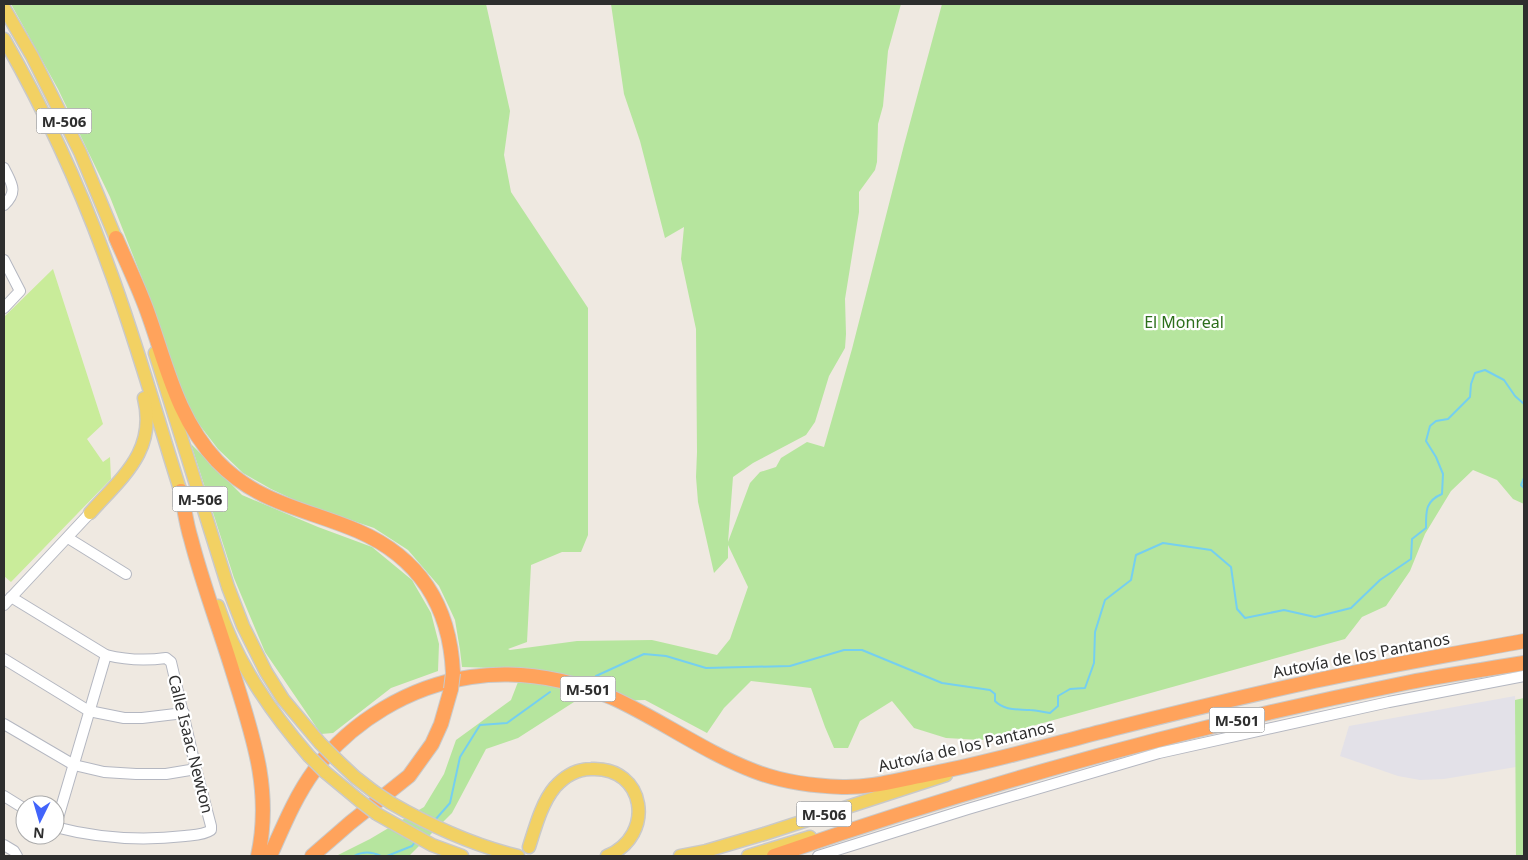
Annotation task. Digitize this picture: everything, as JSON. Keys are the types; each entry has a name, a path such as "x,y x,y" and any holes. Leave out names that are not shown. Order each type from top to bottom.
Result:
{"highway":[{"path":"116,238 146,307 169,378 186,419 204,447 233,476 249,488 290,508 356,530 382,543 397,554 412,567 425,583 437,603 446,626 450,642 453,673 451,689 441,724 432,744 409,776 312,856"},
{"path":"180,491 191,540 253,737 262,776 263,810 258,856"},
{"name":"Autovía de los Pantanos","path":"270,856 299,794 314,770 333,748 363,723 401,699 441,684 470,677 510,674 530,675 579,686 612,698 736,764 757,772 812,785 847,787 870,786 967,767 1230,700 1370,670 1524,641"},
{"name":"M-501","path":"774,856 994,785 1165,737 1403,683 1524,663"}],"main road":[{"name":"M-506","path":"4,8 32,56 80,152 116,238 148,330 225,578 243,626 266,672 283,699 320,744 373,791 391,803 444,831 474,844 518,856"},
{"name":"M-506","path":"4,39 22,70 66,160 108,265 221,616 240,658 271,710 286,730 325,772 377,814 432,845 462,856"},
{"path":"90,513 132,465 146,438 148,411 124,311"},
{"name":"M-506","path":"680,856 706,851 764,834 853,804 925,783 967,767"},
{"path":"529,847 542,810 554,788 581,769 599,768 616,772 628,783 636,796 639,810 637,826 629,841 616,852 607,856"},
{"name":"M-506","path":"748,856 937,798 994,785"},
{"path":"432,845 447,856"}],"street":[{"path":"4,168 13,187 11,198 4,205"},
{"path":"4,260 20,291 4,308"},
{"path":"4,605 90,513"},
{"path":"68,538 126,574"},
{"path":"12,597 106,655 65,795"},
{"name":"Calle Isaac Newton","path":"65,829 96,835 134,839 174,837 202,833 211,830 212,826 196,769 171,662 166,658 134,660 106,655"},
{"path":"4,659 89,711 124,718 184,714"},
{"path":"820,856 968,809 1160,753 1389,702 1524,676"},
{"path":"4,724 74,766 104,772 136,774 166,774 196,769"},
{"path":"4,796 15,803"},
{"path":"4,845 14,851 17,856"}],"shaded area":[{"path":"1515,696 1516,767 1444,779 1420,780 1398,776 1340,756 1349,726"}],"green space":[{"name":"El Monreal","path":"11,4 486,4 510,111 504,155 511,192 588,308 588,535 581,552 562,552 531,565 527,642 508,649 577,641 652,640 717,655 730,639 748,587 728,545 728,558 714,573 698,502 696,477 696,329 681,259 684,227 665,238 640,141 624,94 611,4 901,4 888,51 883,106 878,124 877,162 875,170 859,192 859,212 845,299 845,348 829,376 815,422 806,435 753,463 733,477 728,542 750,483 760,472 776,467 781,458 807,442 824,447 852,349 942,4 1524,4 1524,504 1513,499 1497,480 1473,470 1451,491 1425,534 1410,571 1386,606 1362,617 1345,639 982,740 946,738 914,728 892,701 860,721 848,748 834,748 811,688 751,681 724,708 707,733 645,700 574,702 518,738 486,749 452,813 409,856 336,856 370,839 424,807 444,774 456,740 511,700 523,669 462,667 455,620 439,586 408,550 374,528 301,503 271,489 243,473 218,449 195,419 180,386 151,301 110,197 58,89"},
{"path":"53,269 103,424 87,439 103,462 110,457 111,479 11,582 4,576 4,317"},
{"path":"191,444 242,495 372,547 412,580 431,613 439,644 438,671 391,688 333,733 321,734 265,652 234,578"},
{"path":"1524,698 1524,856 1516,856 1515,700"}],"waterway":[{"path":"596,676 644,654 666,656 706,668 790,666 844,650 862,650 942,683 990,690 995,694 995,701 1007,708 1050,713 1058,706 1058,696 1070,689 1085,688 1094,663 1095,632 1105,600 1131,580 1136,555 1163,543 1211,550 1231,567 1237,609 1245,618 1284,610 1315,617 1351,608 1380,580 1411,559 1412,539 1426,528 1429,504 1442,494 1443,474 1436,457 1426,441 1430,426 1436,421 1448,419 1470,397 1471,384 1475,373 1485,370 1504,380 1515,396 1524,404"},
{"path":"1524,478 1521,485 1524,488"},
{"path":"435,820 450,803 460,757 480,725 507,723 550,692"},
{"path":"387,856 412,846 415,842"},
{"path":"354,856 367,852 381,856"}]}
